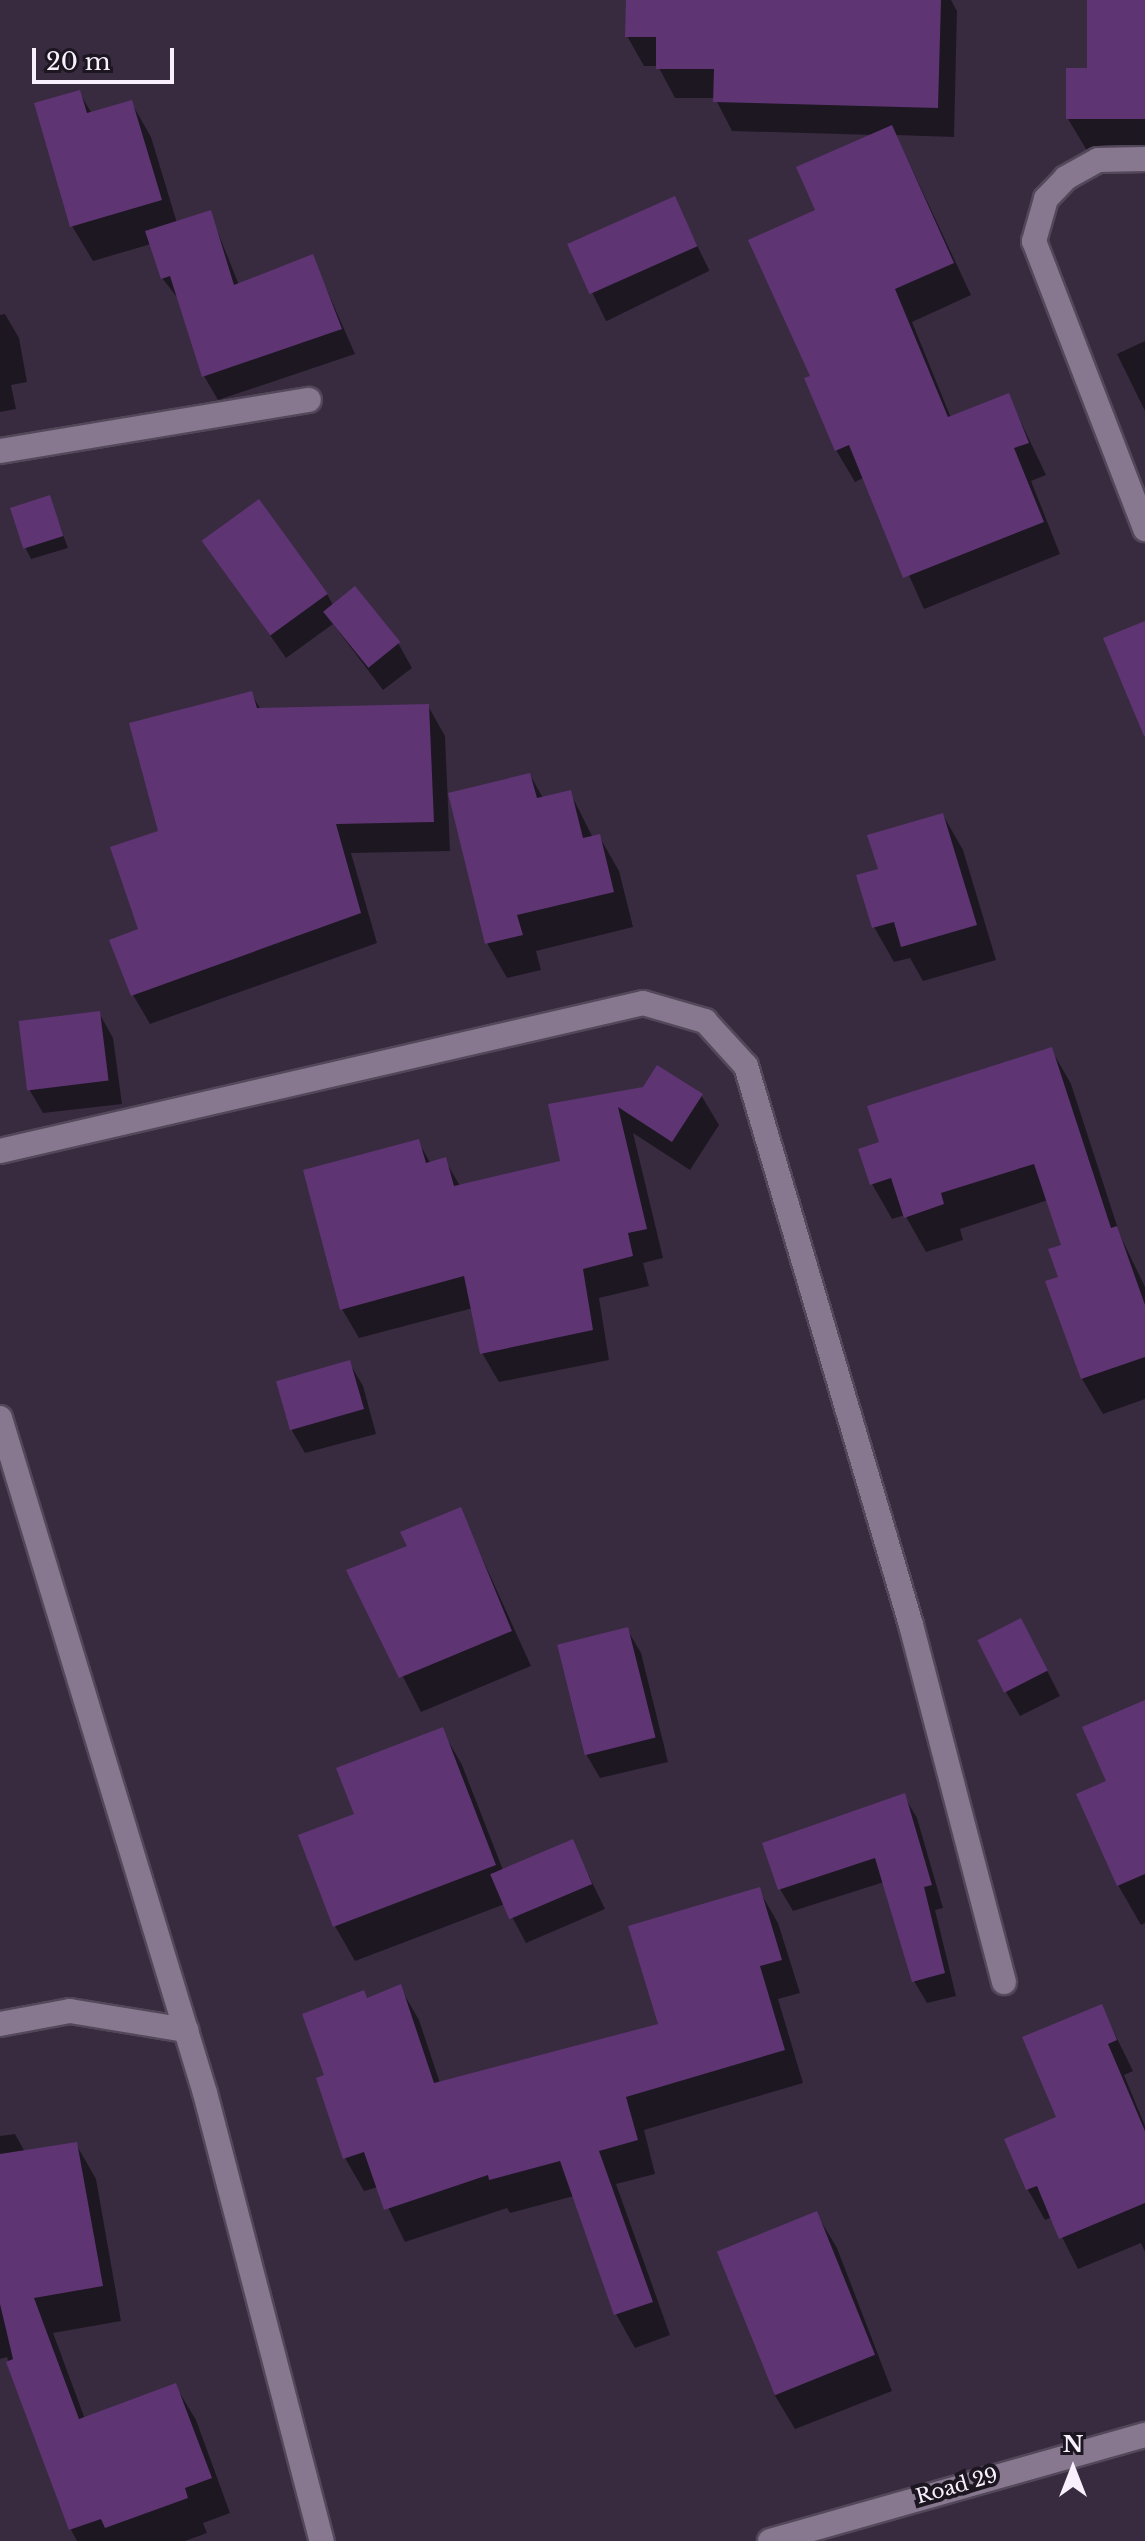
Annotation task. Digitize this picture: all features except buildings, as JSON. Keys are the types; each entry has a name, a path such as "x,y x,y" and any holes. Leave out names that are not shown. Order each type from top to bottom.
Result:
{"street":[{"path":"1145,159 1098,160 1066,178 1046,199 1034,241 1145,529"},
{"path":"0,451 309,400"},
{"path":"0,1151 643,1003 705,1021 746,1066 911,1625 1004,1982"},
{"path":"0,1418 186,2030 322,2541"},
{"path":"0,2024 70,2011 186,2030"},
{"name":"Road 29","path":"770,2541 1145,2435"}]}
